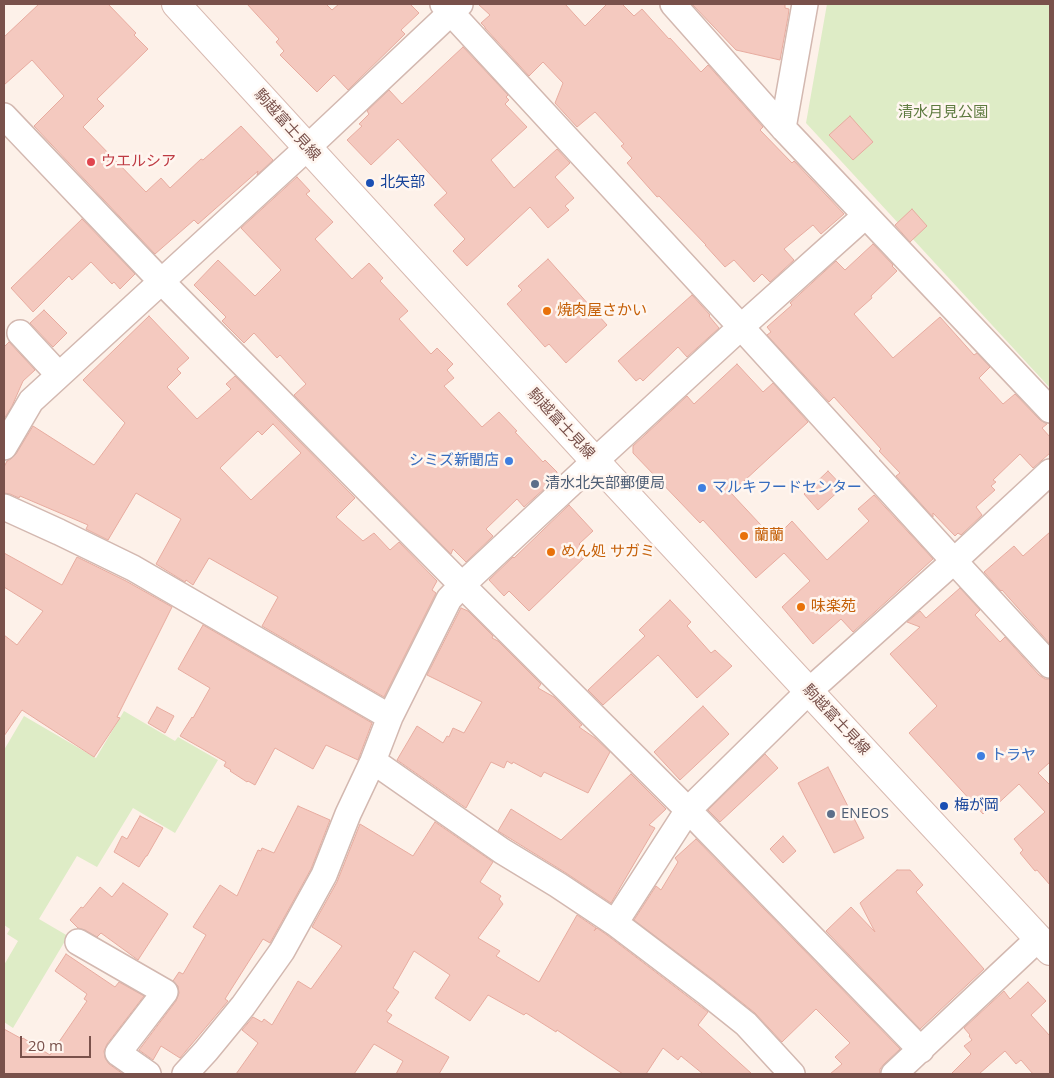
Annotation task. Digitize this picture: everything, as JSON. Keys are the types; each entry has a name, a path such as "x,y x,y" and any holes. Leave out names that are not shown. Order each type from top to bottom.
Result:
{"main road":[{"name":"駒越富士見線","path":"176,4 595,461 1047,947"}],"street":[{"path":"673,4 783,128 1050,410"},
{"path":"783,128 806,4"},
{"path":"4,447 31,401 307,148 451,7 1050,665"},
{"path":"4,116 161,281 688,810 921,1050"},
{"path":"185,1074 206,1052 282,951 324,875 390,717 449,599 595,461 865,216"},
{"path":"20,332 59,375"},
{"path":"615,923 688,810 808,690 954,561 1050,472"},
{"path":"4,506 133,568 390,717"},
{"path":"373,761 502,852 615,923 746,1024 792,1074"},
{"path":"78,942 165,992 118,1053 148,1074"},
{"path":"894,1074 1047,947"}],"green space":[{"name":"清水月見公園","path":"827,4 1050,4 1050,388 806,123"},
{"path":"124,711 175,741 178,737 218,760 175,833 133,808 97,867 77,856 39,919 68,936 13,1028 4,1022 4,965 18,941 7,934 10,929 4,925 4,750 24,716 96,758"}],"building":[{"path":"39,4 108,4 136,33 134,35 148,49 97,99 104,106 83,127 146,192 161,178 170,188 241,126 273,160 198,224 194,220 155,254 34,126 64,96 32,60 4,85 4,37"},
{"path":"247,4 326,4 332,10 339,4 410,4 419,13 401,30 405,34 348,90 334,75 317,92 280,55 284,51 276,42 279,39"},
{"path":"478,4 565,4 585,26 607,4 622,4 634,16 642,9 701,72 708,65 763,127 760,130 792,163 794,161 844,214 821,234 813,225 784,249 794,260 770,282 762,274 754,282 734,260 725,267 627,163 632,158 621,146 624,144 595,112 577,127 555,103 563,83 543,62 529,76 481,23 490,15"},
{"path":"692,4 785,4 785,8 789,9 780,60 736,50"},
{"path":"463,47 508,95 506,97 509,100 505,104 527,127 491,160 514,188 557,149 570,163 555,177 574,198 565,206 569,210 548,228 530,207 467,266 453,251 465,239 434,205 447,193 398,139 371,165 347,140 362,126 359,124 369,114 367,111 389,90 402,104"},
{"path":"850,116 873,142 853,160 829,135"},
{"path":"297,177 310,191 306,194 333,222 315,239 352,279 369,263 383,278 380,281 408,311 399,319 431,354 437,348 453,364 447,370 454,378 444,386 482,427 499,412 543,462 545,460 557,472 556,478 524,507 517,499 486,529 493,536 466,562 453,549 451,554 294,395 306,384 280,355 277,358 254,333 244,343 222,321 226,317 194,285 218,260 255,296 281,270 241,228"},
{"path":"912,209 927,226 910,242 895,225"},
{"path":"82,219 135,274 120,289 114,282 112,284 91,262 72,280 69,276 33,312 11,288"},
{"path":"873,244 897,271 854,314 893,358 940,317 974,355 977,353 990,367 979,378 1003,404 1015,394 1040,420 1047,424 1042,428 1050,437 1050,453 1033,468 1020,454 993,480 996,482 991,486 995,490 976,507 982,515 961,535 958,533 955,536 933,513 933,517 896,476 900,473 879,451 881,449 834,397 829,402 767,335 771,332 767,327 836,261 845,270"},
{"path":"548,259 607,325 566,363 549,344 545,347 507,304 522,290 518,286"},
{"path":"692,295 719,328 687,357 678,347 643,381 640,378 636,381 618,361"},
{"path":"44,310 67,333 53,347 30,323"},
{"path":"149,316 189,358 177,369 181,373 167,387 197,419 231,389 226,384 235,376 355,498 336,517 363,541 374,533 390,550 399,542 437,581 432,590 436,593 384,697 262,626 278,597 209,558 193,585 156,564 181,519 136,493 108,540 86,529 88,525 20,496 19,498 4,493 4,467 7,461 16,454 33,426 94,465 125,423 83,380","holes":["273,424 301,453 251,500 220,468 258,431 262,435"]},
{"path":"9,342 35,370 23,381 4,419 4,347"},
{"path":"737,364 763,392 773,383 808,422 731,493 774,539 792,521 827,560 869,521 858,509 874,495 933,559 853,632 841,619 813,644 782,607 810,581 784,553 756,578 703,520 700,523 633,453 633,446 687,396 694,404"},
{"path":"828,471 843,487 818,510 804,494"},
{"path":"569,505 593,531 579,544 588,554 529,611 509,591 504,596 489,580"},
{"path":"1050,532 1050,644 984,572 1014,546 1023,556"},
{"path":"4,553 62,585 77,557 126,581 172,607 117,717 120,718 94,757 22,710 4,736 4,635 17,645 43,611 4,587"},
{"path":"960,588 980,610 975,615 1000,642 1005,637 1039,675 1045,679 1050,679 1050,762 1038,773 1050,785 1050,885 1020,853 1023,850 1014,839 1045,812 1019,784 990,811 988,809 983,814 909,733 937,706 890,654 920,627 907,622 920,611 926,618"},
{"path":"670,600 691,622 687,626 711,653 715,650 732,666 697,698 658,655 603,705 588,690 645,636 639,630"},
{"path":"461,608 468,611 493,636 492,638 498,641 541,684 538,688 554,697 582,725 579,727 610,752 588,793 544,772 541,777 513,762 512,764 507,761 504,768 491,762 466,808 397,760 417,726 443,743 447,736 449,737 453,728 464,733 482,702 427,675"},
{"path":"203,625 372,723 358,760 326,745 313,769 275,748 255,785 230,771 224,766 226,762 180,736 210,688 178,669"},
{"path":"703,706 729,734 680,780 654,752"},
{"path":"157,707 174,716 165,733 148,723"},
{"path":"765,754 778,768 720,822 708,810"},
{"path":"828,767 864,838 834,853 798,783"},
{"path":"631,774 666,809 649,825 655,828 611,903 498,831 511,809 561,840"},
{"path":"298,806 330,820 311,869 270,943 263,939 225,999 228,1001 180,1058 161,1046 153,1060 139,1050 176,1001 179,993 178,986 173,981 179,972 183,974 206,935 193,927 220,885 237,896 258,850 261,851 262,848 274,853"},
{"path":"140,816 163,828 139,867 114,852 122,836 127,839"},
{"path":"435,822 493,862 480,882 501,896 499,899 503,904 478,938 500,951 496,956 539,982 577,915 596,928 594,931 597,928 607,935 708,1012 698,1025 752,1074 703,1074 681,1056 678,1060 663,1048 646,1074 623,1074 557,1030 556,1032 526,1013 524,1015 488,995 470,1021 435,998 450,975 414,951 393,988 399,992 386,1011 392,1015 387,1022 449,1057 439,1074 396,1074 403,1061 374,1044 354,1074 236,1074 258,1043 242,1030 253,1017 262,1022 264,1019 272,1025 298,981 311,989 342,946 312,927 337,882 360,824 413,856"},
{"path":"783,836 796,851 783,863 770,849"},
{"path":"696,839 900,1049 880,1069 880,1074 830,1074 842,1064 835,1057 850,1043 816,1009 782,1042 755,1013 634,920 656,886 661,890 678,862 675,858"},
{"path":"897,870 910,870 923,885 916,892 984,969 920,1029 826,931 851,907 875,932 860,903"},
{"path":"123,883 168,914 138,960 101,933 97,937 78,928 70,920 81,907 83,908 100,887 112,897"},
{"path":"66,954 115,987 119,982 144,996 107,1044 104,1051 105,1058 109,1064 123,1074 4,1074 4,1029 23,1038 50,1055 87,1001 84,999 87,994 55,971"},
{"path":"1028,982 1046,1001 1031,1015 1050,1036 1050,1074 1033,1074 1021,1060 1016,1064 1005,1051 979,1074 951,1074 971,1054 964,1046 972,1040 964,1028 1004,991 1010,999"}],"place":[{"name":"ウエルシア","path":"91,162"},
{"name":"北矢部","path":"370,183"},
{"name":"焼肉屋さかい","path":"547,311"},
{"name":"シミズ新聞店","path":"509,461"},
{"name":"清水北矢部郵便局","path":"535,484"},
{"name":"マルキフードセンター","path":"702,488"},
{"name":"蘭蘭","path":"744,536"},
{"name":"めん処 サガミ","path":"551,552"},
{"name":"味楽苑","path":"801,607"},
{"name":"トラヤ","path":"981,756"},
{"name":"梅が岡","path":"944,806"},
{"name":"ENEOS","path":"831,814"}]}
